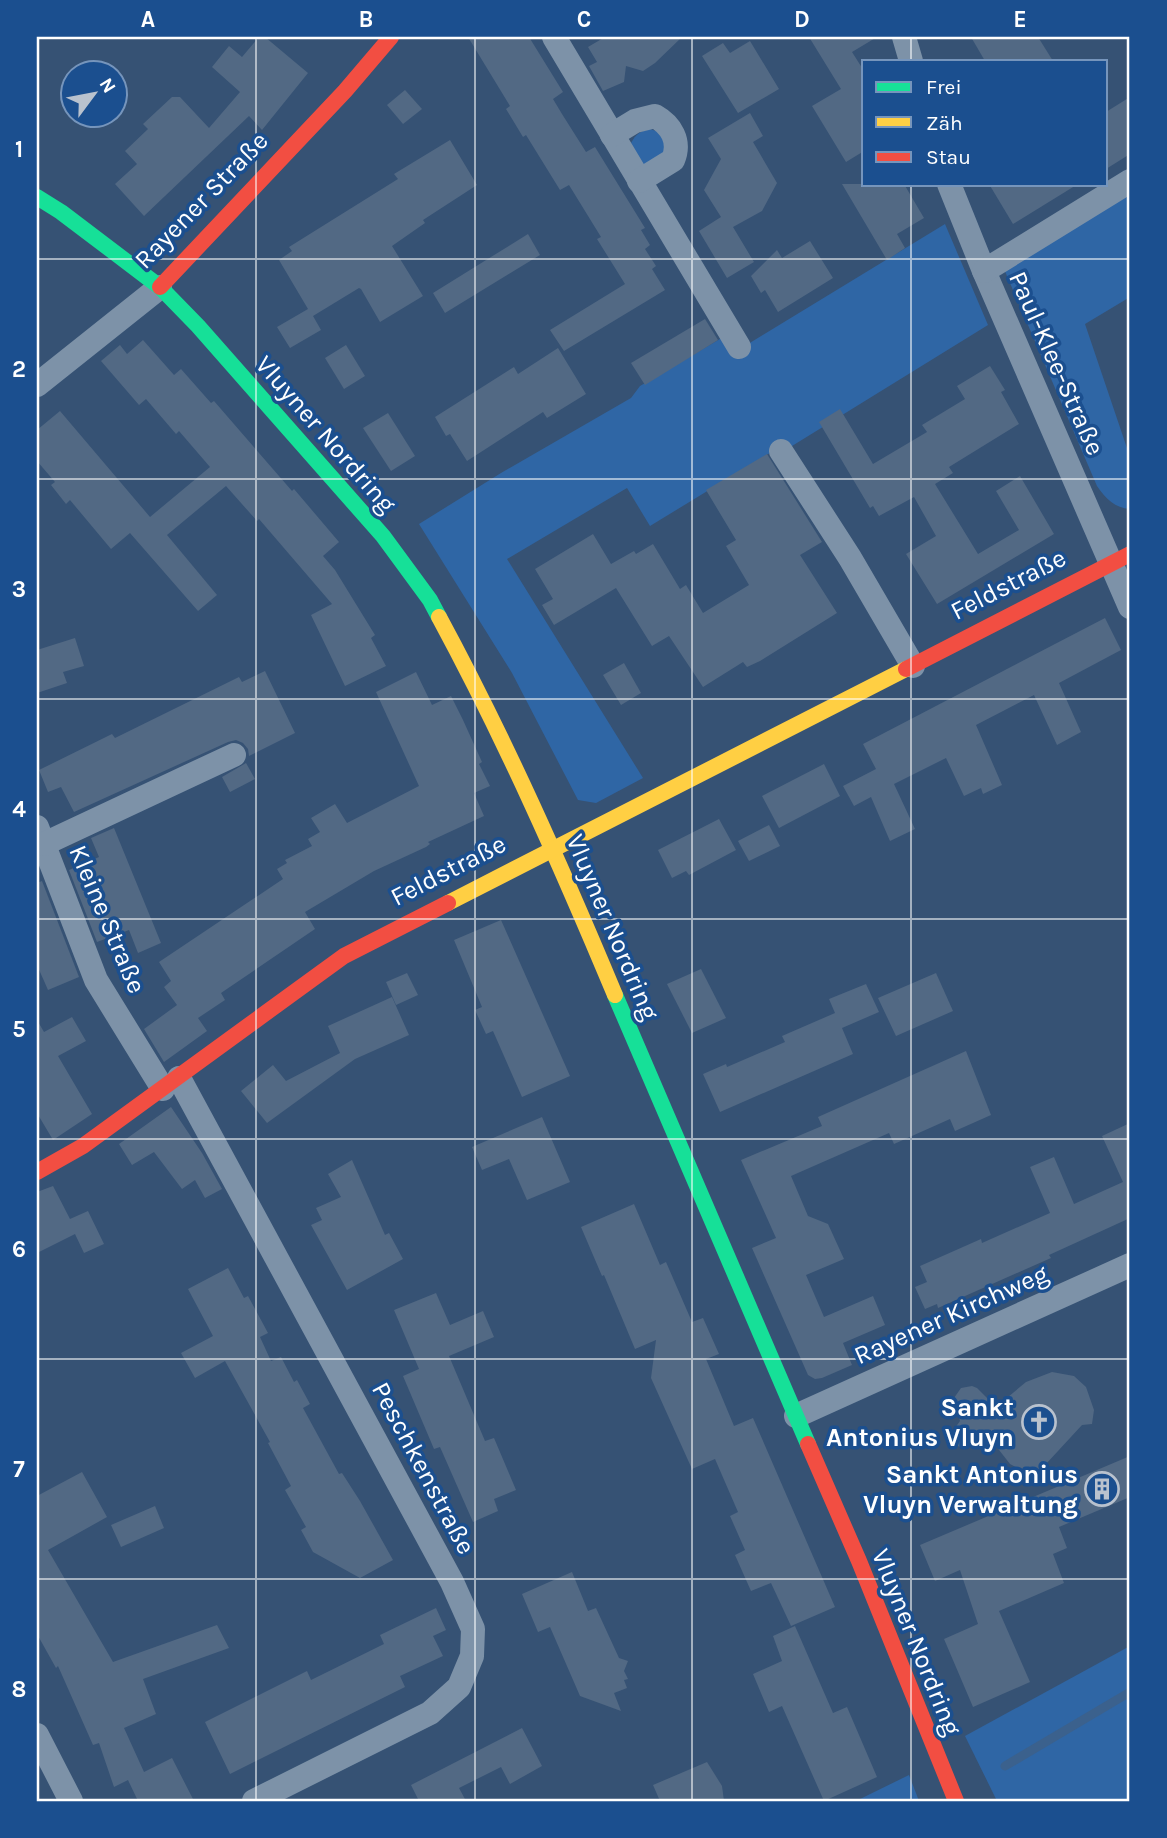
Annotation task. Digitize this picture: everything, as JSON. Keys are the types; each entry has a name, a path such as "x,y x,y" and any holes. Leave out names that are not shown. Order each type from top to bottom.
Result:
{"street":[{"name":"Rayener Straße","path":"37,385 160,287 336,101 391,37"},
{"path":"554,37 739,347"},
{"path":"904,37 911,60"},
{"path":"612,135 644,117 655,116 664,121 672,131 676,144 673,160 639,181"},
{"path":"984,271 1130,181"},
{"name":"Paul-Klee-Straße","path":"950,186 984,271 1121,559 1130,607"},
{"name":"Vluyner Nordring","path":"37,197 160,287 247,380 383,536 430,600 484,700 554,850 859,1561 956,1801"},
{"path":"781,451 850,558 913,666"},
{"name":"Feldstraße","path":"37,1172 83,1146 344,956 1121,559"},
{"name":"Kleine Straße","path":"171,1083 96,981 40,835 234,755"},
{"name":"Peschkenstraße","path":"171,1083 452,1581 473,1629 472,1656 459,1686 430,1713 254,1801"},
{"name":"Rayener Kirchweg","path":"796,1416 1130,1265"},
{"path":"37,1735 71,1801"}],"shaded area":[{"path":"650,129 665,138 665,155 647,165 640,163 631,143 639,133"},
{"path":"1130,193 1130,297 1085,324 1130,457 1130,509 1111,502 1097,486 1004,269"},
{"path":"945,224 988,325 792,446 768,454 650,526 627,488 507,559 643,778 596,803 578,800 512,673 419,524 631,398 640,386 725,336 735,352"},
{"path":"1130,1646 1130,1801 997,1801 965,1736"},
{"path":"909,1775 919,1801 856,1801"}],"building":[{"path":"259,37 265,37 308,73 262,130 249,116 144,216 115,184 137,164 125,151 148,129 143,124 172,97 180,97 209,128 240,92 212,67 229,46 242,57"},
{"path":"468,37 529,37 563,92 553,99 562,114 586,152 595,147 645,228 641,230 650,245 645,249 656,266 652,269 665,290 564,351 550,330 625,284 597,239 601,237 569,185 560,190 526,135 523,137 506,109 510,106"},
{"path":"605,37 682,37 643,71 626,66 624,82 603,91 589,66 597,62 588,47"},
{"path":"809,37 877,37 852,52 862,68 862,152 846,162 812,106 841,89"},
{"path":"971,37 1038,37 1052,60 984,60"},
{"path":"750,41 779,89 738,113 702,56 723,43 730,53"},
{"path":"405,90 422,109 403,124 387,105"},
{"path":"1130,97 1130,154 1108,168 1108,111"},
{"path":"750,113 763,136 753,142 777,183 762,211 733,227 754,262 727,278 699,231 721,217 704,190 721,159 708,138"},
{"path":"450,140 477,185 423,220 425,223 392,246 423,296 380,322 359,288 313,316 321,330 290,348 277,327 308,309 279,260 292,251 289,247 398,179 394,174"},
{"path":"842,184 905,186 924,218 897,234 905,248 887,260"},
{"path":"990,186 1075,186 1013,224"},
{"path":"528,234 540,255 445,313 433,293"},
{"path":"810,241 833,278 778,312 765,290 761,293 751,276 777,250 782,258"},
{"path":"705,319 718,340 645,385 631,363"},
{"path":"143,340 174,375 181,369 211,403 214,401 339,542 323,556 335,570 375,635 371,638 386,666 345,686 311,615 332,604 259,519 257,521 226,486 167,535 217,595 198,611 130,533 111,549 70,500 66,504 51,485 55,482 37,461 37,430 60,411 150,517 210,467 179,431 176,434 146,399 139,405 101,361 120,345 127,354"},
{"path":"346,345 365,376 344,389 325,358"},
{"path":"558,348 586,394 547,418 543,412 467,461 450,434 446,436 435,417 514,367 518,374"},
{"path":"990,366 1005,390 1001,392 1019,424 949,467 953,473 935,484 978,554 1019,530 996,491 1020,476 1054,534 937,604 906,554 936,536 914,497 879,516 873,506 870,508 819,422 840,409 873,464 927,432 922,425 965,399 957,386"},
{"path":"388,413 415,456 391,471 363,428"},
{"path":"767,454 822,542 800,555 837,613 760,661 747,667 743,662 703,687 669,636 652,646 616,588 554,625 542,605 553,599 535,569 593,534 611,564 653,544 680,589 686,585 703,613 749,585 726,546 736,540 706,490"},
{"path":"1105,618 1121,650 1059,683 1081,732 1057,745 1034,695 976,725 1002,785 983,794 981,788 964,796 946,758 894,784 915,829 890,841 871,797 854,806 843,786 876,769 863,744"},
{"path":"75,638 84,666 63,672 67,683 37,693 37,650"},
{"path":"624,663 641,693 621,705 603,675"},
{"path":"265,671 295,733 249,756 243,743 236,740 228,742 74,812 61,787 48,792 39,770 112,734 115,738 239,677 242,682"},
{"path":"416,672 432,705 451,696 463,720 490,786 474,793 484,816 428,842 430,844 426,847 374,871 305,912 315,929 221,993 225,1000 198,1018 207,1031 164,1062 144,1029 177,1005 164,987 171,981 159,962 283,879 277,869 287,863 285,860 312,846 308,839 320,832 311,818 335,804 347,823 419,786 376,692"},
{"path":"246,763 255,779 230,792 222,777"},
{"path":"824,764 840,796 779,828 762,796"},
{"path":"719,819 736,850 689,875 686,871 672,878 658,850"},
{"path":"769,825 780,846 749,861 738,841"},
{"path":"114,828 161,943 138,953 129,930 97,942 69,870 99,857 91,838"},
{"path":"42,881 79,977 48,990 37,965 37,883"},
{"path":"501,920 570,1076 522,1097 493,1031 486,1034 475,1010 482,1007 454,940"},
{"path":"701,969 726,1018 692,1033 667,984"},
{"path":"407,973 418,995 396,1005 386,982"},
{"path":"936,973 953,1011 896,1036 878,998"},
{"path":"866,984 879,1012 842,1028 853,1054 720,1112 703,1074 726,1064 727,1067 785,1042 782,1036 835,1013 829,999"},
{"path":"392,997 409,1035 355,1059 267,1123 241,1091 273,1065 286,1081 340,1053 328,1026"},
{"path":"72,1017 86,1041 58,1056 92,1114 53,1140 37,1113 37,1020 44,1032"},
{"path":"966,1051 991,1115 955,1131 950,1119 894,1144 889,1133 791,1176 808,1216 828,1224 844,1259 806,1275 824,1317 873,1296 885,1325 843,1343 852,1365 815,1379 808,1375 752,1248 776,1238 741,1160 822,1126 818,1117"},
{"path":"171,1107 222,1189 205,1198 195,1180 182,1189 154,1152 132,1165 119,1144"},
{"path":"542,1117 570,1182 527,1200 509,1159 482,1170 472,1147"},
{"path":"1130,1123 1130,1218 1049,1255 1051,1258 938,1308 937,1304 925,1309 915,1287 927,1282 920,1266 981,1239 982,1243 1050,1213 1030,1167 1054,1157 1074,1204 1123,1182 1102,1136"},
{"path":"352,1160 385,1235 389,1233 403,1259 347,1290 311,1225 322,1220 316,1208 341,1197 328,1174"},
{"path":"53,1186 70,1219 88,1211 104,1244 84,1253 75,1234 37,1253 37,1192"},
{"path":"634,1204 660,1265 666,1262 692,1322 703,1318 719,1354 706,1359 734,1426 753,1418 835,1607 791,1626 771,1583 751,1591 735,1555 745,1550 730,1516 738,1512 715,1459 692,1469 651,1378 656,1340 635,1349 581,1227"},
{"path":"228,1268 244,1298 248,1296 268,1333 260,1337 271,1361 281,1357 294,1382 297,1380 310,1404 303,1408 339,1474 342,1473 360,1501 393,1560 360,1578 313,1552 301,1530 306,1527 285,1490 291,1486 225,1361 195,1378 181,1353 213,1336 188,1289"},
{"path":"436,1293 450,1325 483,1311 494,1337 449,1356 485,1441 494,1438 516,1490 494,1499 498,1511 473,1522 440,1447 434,1449 403,1376 419,1369 394,1310"},
{"name":"Sankt Antonius Vluyn","path":"1052,1372 1074,1376 1086,1387 1094,1410 1092,1424 1082,1425 1034,1477 1010,1464 985,1432 965,1449 953,1444 950,1435 960,1421 954,1398 961,1388 977,1388 996,1407 1026,1382"},
{"path":"1130,1456 1130,1497 1059,1527 1067,1548 1053,1554 1064,1583 999,1611 1030,1682 973,1707 944,1639 978,1624 960,1570 935,1581 920,1545"},
{"path":"82,1472 107,1517 48,1550 113,1662 217,1625 229,1648 143,1679 156,1714 124,1728 144,1772 172,1758 194,1801 138,1801 128,1780 114,1787 99,1743 93,1745 58,1666 56,1668 37,1634 37,1496"},
{"path":"155,1506 164,1528 121,1547 111,1525"},
{"path":"572,1572 588,1611 596,1608 619,1658 628,1661 624,1671 628,1679 624,1680 627,1688 614,1693 621,1711 580,1696 550,1627 538,1632 522,1594"},
{"path":"436,1608 446,1630 433,1636 443,1656 400,1676 405,1687 230,1774 205,1722 307,1671 311,1680 384,1644 380,1635"},
{"path":"795,1626 833,1713 847,1707 877,1777 824,1801 782,1706 769,1712 753,1674 782,1661 773,1636"},
{"path":"522,1728 542,1766 510,1784 501,1767 459,1788 466,1801 419,1801 411,1785"},
{"path":"707,1762 722,1786 724,1801 660,1801 653,1785"}],"waterway":[{"path":"1005,1766 1130,1692"}],"traffic: fast":[{"path":"37,197 160,287 198,326 383,536 430,600 439,617"},
{"path":"615,995 808,1444"}],"traffic: slow":[{"path":"439,617 532,803 615,995"},
{"path":"448,903 906,669"}],"traffic: jam":[{"path":"160,287 345,91 391,37"},
{"path":"906,669 1130,554"},
{"path":"37,1172 83,1146 344,956 448,903"},
{"path":"808,1444 859,1561 956,1801"}],"place":[{"name":"Sankt Antonius Vluyn","path":"1039,1422"},
{"name":"Sankt Antonius Vluyn Verwaltung","path":"1102,1489"}]}
